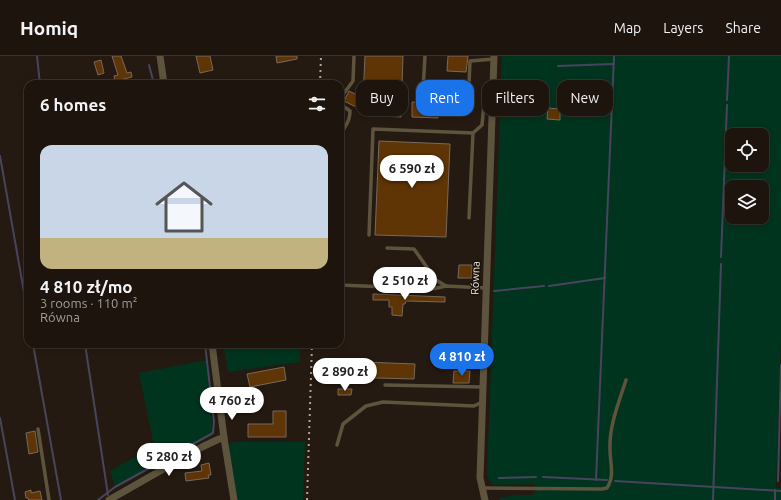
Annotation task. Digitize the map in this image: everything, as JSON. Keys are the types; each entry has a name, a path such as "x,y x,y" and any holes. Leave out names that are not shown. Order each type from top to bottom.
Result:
{"street":[{"path":"160,56 163,80"},
{"name":"Równa","path":"493,80 494,58"},
{"name":"Równa","path":"485,500 480,478 492,116"},
{"path":"213,348 224,438 234,500"},
{"path":"109,500 202,448 224,438"}],"lane":[{"path":"344,93 353,81 354,56"},
{"path":"424,80 425,56"},
{"path":"469,80 470,61 494,58"},
{"path":"344,107 350,111 350,121 344,128"},
{"path":"369,235 373,129 473,133 482,125 483,116"},
{"path":"469,218 473,133"},
{"path":"387,248 414,249 436,280 446,286"},
{"path":"344,285 432,289 446,286 486,288"},
{"path":"482,488 607,488 612,478 610,439 612,427 626,380"},
{"path":"385,385 483,388"},
{"path":"337,445 343,424 366,406 383,402 474,406 482,402"},
{"path":"38,429 49,500"}],"green space":[{"path":"502,56 781,56 781,340 776,488 781,488 781,500 500,500 500,498 513,495 532,495 536,491 534,484 493,485 487,476 500,116 549,116 549,80 501,80"},
{"path":"224,348 300,348 300,362 228,372"},
{"path":"207,360 213,433 115,487 110,471 154,446 139,373"},
{"path":"236,442 305,442 303,500 237,500 228,444"}],"building":[{"path":"112,56 121,56 127,73 131,72 132,77 115,80 114,76 118,75"},
{"path":"196,56 210,56 213,70 200,73"},
{"path":"276,56 297,56 297,59 277,63"},
{"path":"365,56 403,56 402,80 364,80"},
{"path":"448,56 468,56 466,72 447,71"},
{"path":"101,60 104,73 98,75 94,62"},
{"path":"349,91 356,94 356,106 344,101"},
{"path":"412,102 416,102 416,116 438,116 438,118 412,117"},
{"path":"549,108 557,109 557,116 560,116 560,120 547,119 547,116 549,116"},
{"path":"379,141 450,144 446,237 375,235"},
{"path":"459,265 472,265 472,278 458,278"},
{"path":"373,294 445,297 445,302 406,301 405,304 403,304 402,316 392,315 392,307 389,307 389,300 373,300"},
{"path":"338,361 415,364 414,379 338,377"},
{"path":"284,367 286,380 250,387 247,374"},
{"path":"454,371 470,371 469,383 453,383"},
{"path":"338,389 352,389 351,395 338,395"},
{"path":"273,411 286,411 286,437 248,437 248,424 273,424"},
{"path":"35,431 38,452 29,454 26,433"},
{"path":"209,463 211,475 208,475 209,478 186,481 185,473 202,471 201,465"},
{"path":"31,490 31,493 40,491 42,500 29,500 26,498 25,492"}],"waterway":[{"path":"37,56 40,80"},
{"path":"596,480 614,56"},
{"path":"727,100 729,56"},
{"path":"558,66 614,64"},
{"path":"149,65 153,80"},
{"path":"721,257 727,105"},
{"path":"0,156 24,292"},
{"path":"713,500 721,264"},
{"path":"549,286 605,278"},
{"path":"494,291 544,286"},
{"path":"34,348 61,500"},
{"path":"86,348 108,495"},
{"path":"98,500 115,487 213,433 214,422 205,348"},
{"path":"778,481 781,365"},
{"path":"0,418 15,500"},
{"path":"499,478 536,477"},
{"path":"543,477 607,480"},
{"path":"615,481 781,491"},
{"path":"775,490 775,500"}],"railway":[{"path":"320,80 321,56"},
{"path":"307,500 312,348"}]}
